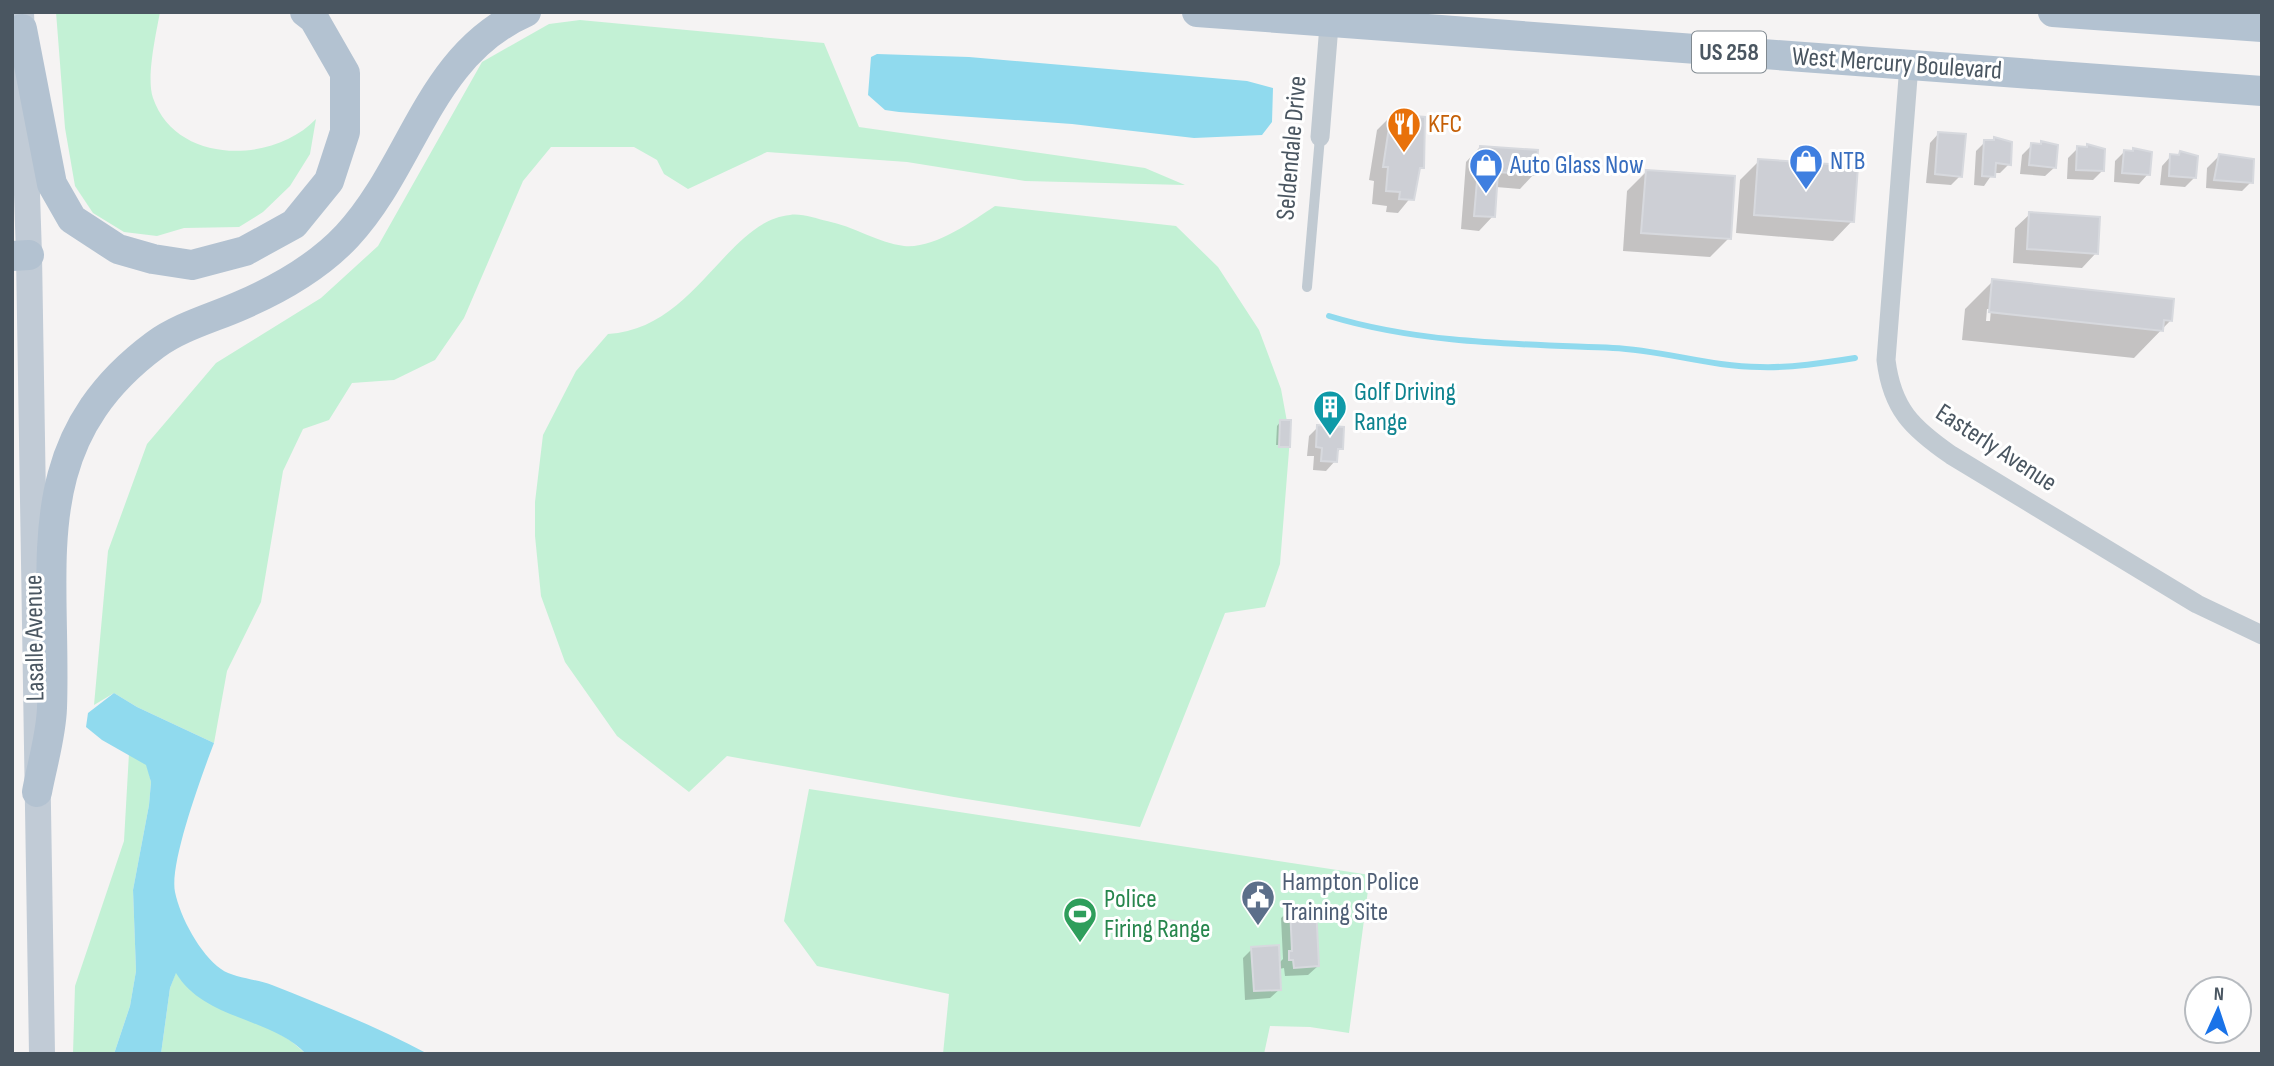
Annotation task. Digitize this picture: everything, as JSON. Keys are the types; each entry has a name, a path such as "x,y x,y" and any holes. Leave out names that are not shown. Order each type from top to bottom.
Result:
{"main road":[{"path":"22,21 52,184 72,219 118,249 153,260 192,264 245,251 294,224 329,181 345,132 345,73 314,19 305,12"},
{"path":"37,792 52,711 51,523 62,475 77,433 123,369 160,342 279,287 319,263 368,209 420,118 460,58 482,37 526,12"},
{"name":"West Mercury Boulevard","path":"1197,12 1330,17 1909,65 2262,90"},
{"path":"2053,12 2262,27"},
{"name":"Lasalle Avenue","path":"22,21 21,255 42,1054"}],"street":[{"name":"Seldendale Drive","path":"1320,137 1330,17"},
{"name":"Easterly Avenue","path":"1909,65 1886,360 1890,388 1903,414 1922,433 1951,455 2197,604 2262,635"}],"lane":[{"name":"Seldendale Drive","path":"1307,287 1320,137"}],"green space":[{"path":"56,12 160,12 151,68 153,98 165,120 182,136 203,146 252,150 276,144 298,134 316,119 310,154 290,186 263,212 239,227 184,228 157,236 124,232 93,213 75,186 65,128"},
{"path":"580,20 824,43 859,127 1145,168 1185,185 1025,181 907,162 767,152 688,189 664,174 657,160 634,147 551,147 523,181 464,318 435,360 394,380 352,383 329,420 303,429 283,471 261,602 227,671 214,743 137,707 114,693 94,705 108,551 147,444 216,363 321,298 378,246 482,62 549,24"},
{"path":"995,206 1176,226 1218,267 1259,330 1281,389 1290,438 1280,564 1265,607 1225,613 1140,827 727,756 689,792 617,736 565,662 541,596 535,536 535,502 543,435 576,371 608,334 638,328 665,314 687,296 747,235 767,222 790,215 804,215 837,223 894,244 916,246 952,233"},
{"path":"129,753 147,765 151,782 133,890 136,971 130,1006 114,1054 73,1054 75,986 124,841"},
{"name":"Police Firing Range","path":"809,789 1370,875 1349,1033 1310,1027 1270,1026 1264,1054 943,1054 949,994 817,966 784,921"},
{"path":"176,972 291,1041 306,1054 161,1054 170,988"}],"water":[{"path":"877,54 969,57 1247,81 1273,88 1272,122 1262,135 1194,138 1072,124 885,110 868,95 871,57"},
{"path":"114,693 137,707 214,743 188,818 175,878 175,892 181,912 206,954 226,972 266,983 312,1001 428,1054 306,1054 275,1032 220,1010 203,1000 188,988 176,973 170,988 161,1054 114,1054 130,1006 136,971 133,890 151,782 146,765 102,740 86,727 88,713"}],"building":[{"name":"KFC","path":"1391,114 1425,117 1424,168 1420,168 1414,200 1399,199 1400,192 1386,191 1388,167 1383,167"},
{"path":"1938,132 1966,134 1962,177 1935,174"},
{"path":"1994,137 2012,142 2011,165 1996,163 1995,177 1982,176 1984,140 1994,140"},
{"path":"2041,141 2058,145 2056,168 2029,165 2031,143 2041,144"},
{"path":"2087,144 2105,149 2104,171 2076,170 2077,146 2087,147"},
{"name":"Auto Glass Now","path":"1480,146 1538,150 1536,175 1498,172 1495,217 1474,216"},
{"path":"2133,148 2152,152 2150,175 2122,173 2124,150 2133,151"},
{"path":"2180,151 2198,156 2196,178 2169,176 2170,154 2179,155"},
{"path":"2219,154 2254,159 2253,183 2214,180"},
{"name":"NTB","path":"1758,159 1858,166 1854,222 1754,215"},
{"path":"1646,170 1735,176 1731,239 1641,233"},
{"path":"2029,212 2100,217 2098,254 2027,249"},
{"path":"1992,279 2174,299 2172,321 2164,320 2163,331 1989,312"},
{"path":"1280,420 1291,420 1290,447 1279,447"},
{"name":"Golf Driving Range","path":"1317,425 1344,427 1343,449 1338,449 1337,462 1321,461 1322,448 1316,447"},
{"path":"1316,906 1319,966 1294,968 1293,960 1289,960 1289,951 1292,951 1290,907"},
{"path":"1161,919 1183,922 1181,936 1159,933"},
{"path":"1279,945 1281,990 1254,991 1251,947"}],"waterway":[{"path":"1329,316 1434,337 1506,344 1631,349 1742,366 1796,366 1855,358"}],"place":[{"name":"KFC","path":"1404,154"},
{"name":"NTB","path":"1806,191"},
{"name":"Auto Glass Now","path":"1486,195"},
{"name":"Golf Driving Range","path":"1330,437"},
{"name":"Hampton Police Training Site","path":"1258,927"},
{"name":"Police Firing Range","path":"1080,944"}]}
